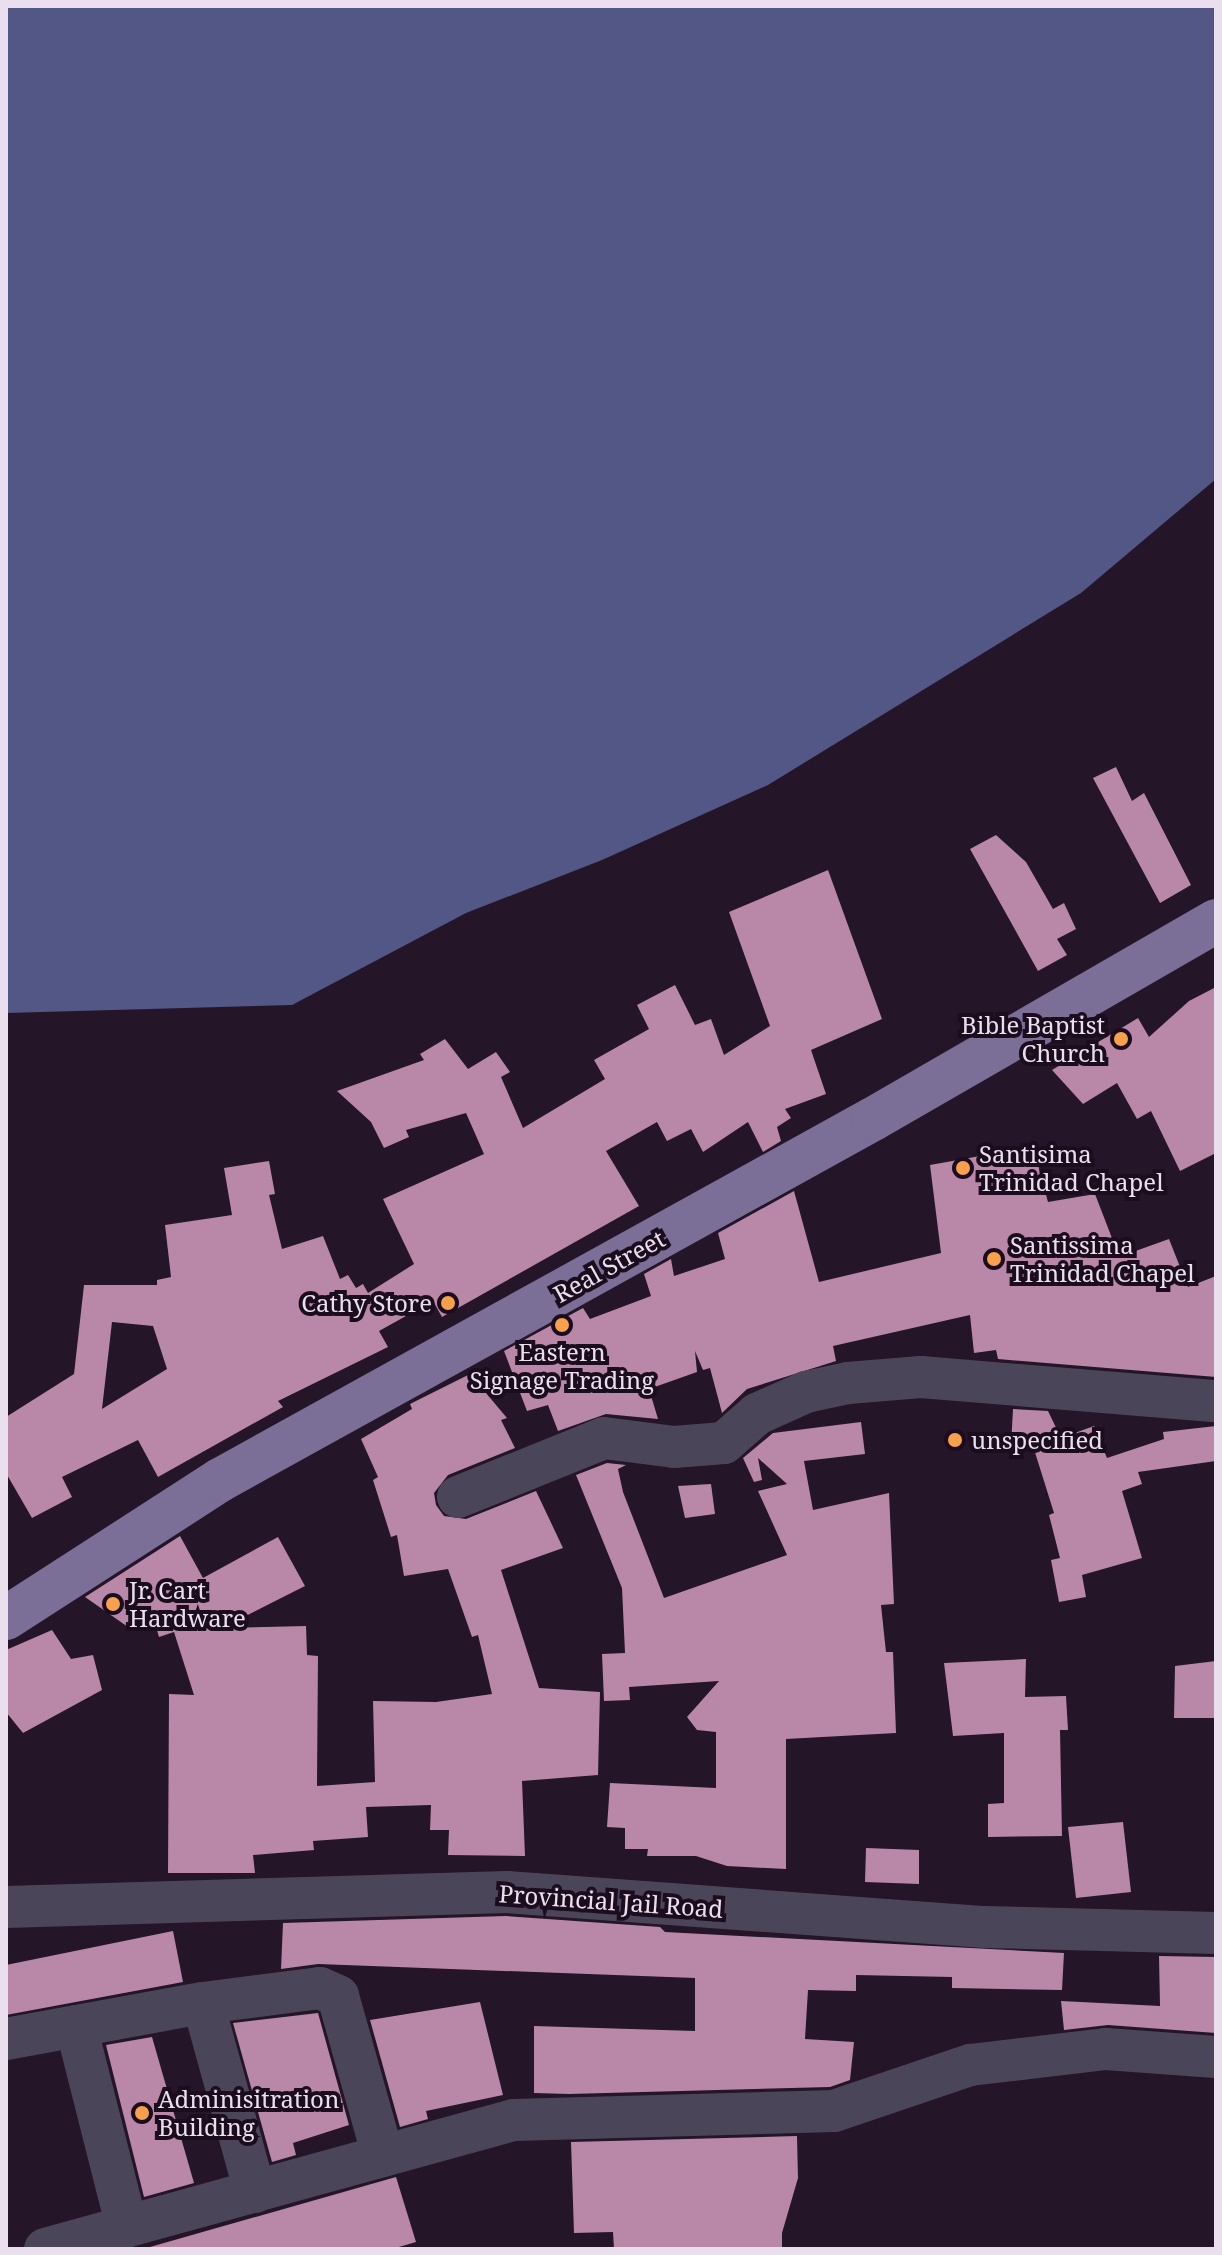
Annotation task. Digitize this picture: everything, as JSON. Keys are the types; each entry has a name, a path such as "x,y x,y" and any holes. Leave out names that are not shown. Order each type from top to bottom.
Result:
{"main road":[{"name":"Real Street","path":"6,1618 220,1480 873,1119 1216,921"}],"street":[{"path":"458,1497 604,1438 674,1447 724,1443 757,1414 806,1392 848,1383 921,1377 1216,1401"},
{"name":"Provincial Jail Road","path":"6,1907 507,1892 985,1927 1216,1933"},
{"path":"6,2039 203,2003 320,1988 338,1996 383,2156"},
{"path":"203,2003 255,2192"},
{"path":"76,2026 127,2227"},
{"path":"45,2249 514,2120 834,2111 985,2063 1106,2049 1216,2057"}],"water":[{"path":"6,6 1216,6 1216,479 1081,593 768,785 602,860 466,913 292,1005 6,1013"}],"building":[{"path":"1116,767 1132,801 1144,793 1191,885 1160,903 1093,778"},
{"path":"996,835 1026,862 1053,909 1064,903 1076,929 1057,939 1067,955 1038,971 970,849"},
{"path":"828,870 882,1019 811,1050 826,1094 785,1109 791,1118 777,1127 781,1141 763,1152 748,1122 703,1152 691,1129 667,1141 657,1122 606,1151 639,1206 442,1317 433,1301 379,1331 388,1347 278,1401 283,1407 158,1477 138,1440 62,1477 72,1497 32,1518 6,1473 6,1417 74,1374 84,1285 157,1285 157,1280 171,1277 165,1225 232,1215 224,1168 269,1161 275,1194 269,1195 282,1249 323,1236 340,1279 348,1275 356,1288 363,1284 368,1293 414,1264 383,1199 484,1154 466,1113 406,1130 409,1137 384,1148 371,1122 337,1091 424,1060 420,1054 445,1039 468,1069 496,1052 510,1072 501,1077 523,1128 605,1079 594,1060 649,1029 637,1005 675,985 695,1025 711,1019 724,1055 770,1026 729,912","holes":["112,1322 153,1326 167,1369 102,1409"]},
{"path":"1216,987 1216,1153 1180,1171 1151,1111 1137,1119 1117,1083 1083,1104 1052,1070 1138,1018 1149,1037 1189,1001"},
{"path":"1008,1151 1011,1167 1037,1161 1048,1202 1095,1194 1115,1246 1127,1243 1130,1253 1169,1239 1188,1287 1216,1276 1216,1377 998,1359 996,1350 974,1353 970,1315 833,1346 836,1361 747,1389 722,1413 710,1368 703,1370 695,1351 697,1372 649,1389 658,1419 606,1414 558,1431 548,1405 527,1411 504,1351 583,1308 590,1319 651,1296 644,1274 671,1259 674,1276 725,1259 718,1233 794,1191 819,1282 941,1253 930,1165"},
{"path":"470,1374 507,1418 501,1420 515,1448 448,1475 434,1493 436,1505 444,1516 466,1519 536,1491 563,1548 501,1570 539,1688 600,1692 598,1775 522,1781 525,1856 448,1855 449,1830 430,1830 431,1805 366,1807 368,1837 313,1841 314,1850 253,1855 255,1873 168,1873 169,1694 194,1695 174,1632 159,1637 152,1614 128,1627 85,1597 180,1536 203,1578 278,1537 305,1586 222,1628 306,1626 307,1655 318,1656 317,1786 375,1782 373,1701 436,1702 492,1694 478,1635 472,1637 448,1569 404,1576 397,1535 391,1537 373,1480 378,1477 361,1439 412,1409 410,1404"},
{"path":"1013,1409 1048,1411 1061,1438 1094,1426 1107,1458 1164,1439 1163,1432 1216,1426 1216,1461 1138,1472 1142,1484 1122,1491 1142,1558 1082,1575 1086,1597 1059,1602 1051,1560 1060,1558 1049,1515 1054,1513 1033,1446 1011,1445"},
{"path":"861,1422 865,1454 804,1461 813,1510 889,1493 894,1604 881,1605 886,1652 893,1652 896,1733 786,1739 786,1869 727,1866 696,1856 647,1856 648,1849 625,1849 625,1828 607,1827 610,1783 716,1788 716,1732 697,1730 687,1717 719,1681 629,1687 630,1700 604,1701 602,1654 625,1653 622,1588 576,1475 607,1463 626,1465 618,1469 623,1492 664,1598 787,1555 758,1491 787,1484 758,1458 762,1480 754,1482 743,1458 773,1433"},
{"path":"711,1484 715,1514 685,1518 678,1486"},
{"path":"52,1630 71,1659 93,1655 102,1690 23,1733 6,1712 6,1650"},
{"path":"1026,1659 1025,1697 1066,1696 1068,1730 1060,1730 1062,1836 988,1837 988,1804 1004,1803 1004,1733 953,1736 944,1663"},
{"path":"1216,1661 1216,1718 1174,1718 1175,1666"},
{"path":"1123,1822 1131,1892 1076,1898 1068,1827"},
{"path":"866,1848 919,1850 919,1884 865,1882"},
{"path":"506,1916 660,1927 665,1932 1064,1953 1062,1990 952,1988 952,1977 856,1975 856,1991 808,1990 805,2039 854,2042 850,2080 830,2087 569,2094 534,2093 534,2026 695,2031 695,1978 318,1964 281,1969 283,1923"},
{"path":"173,1931 183,1982 6,2015 6,1965"},
{"path":"1159,1956 1216,1957 1216,2033 1108,2025 1064,2030 1061,2001 1160,2006"},
{"path":"480,2002 503,2095 426,2111 428,2119 400,2127 370,2020"},
{"path":"318,2013 349,2125 293,2143 296,2155 272,2162 233,2023"},
{"name":"Adminisitration Building","path":"152,2037 194,2183 144,2197 106,2045"},
{"path":"797,2136 798,2178 782,2233 782,2249 614,2249 613,2232 574,2233 571,2142"},
{"path":"396,2177 416,2242 392,2249 143,2249"}],"place":[{"name":"Bible Baptist Church","path":"1121,1039"},
{"name":"Santisima Trinidad Chapel","path":"963,1168"},
{"name":"Santissima Trinidad Chapel","path":"994,1259"},
{"name":"Cathy Store","path":"448,1303"},
{"name":"Eastern Signage Trading","path":"562,1325"},
{"name":"unspecified","path":"955,1440"},
{"name":"Jr. Cart Hardware","path":"113,1604"},
{"name":"Adminisitration Building","path":"142,2113"}]}
